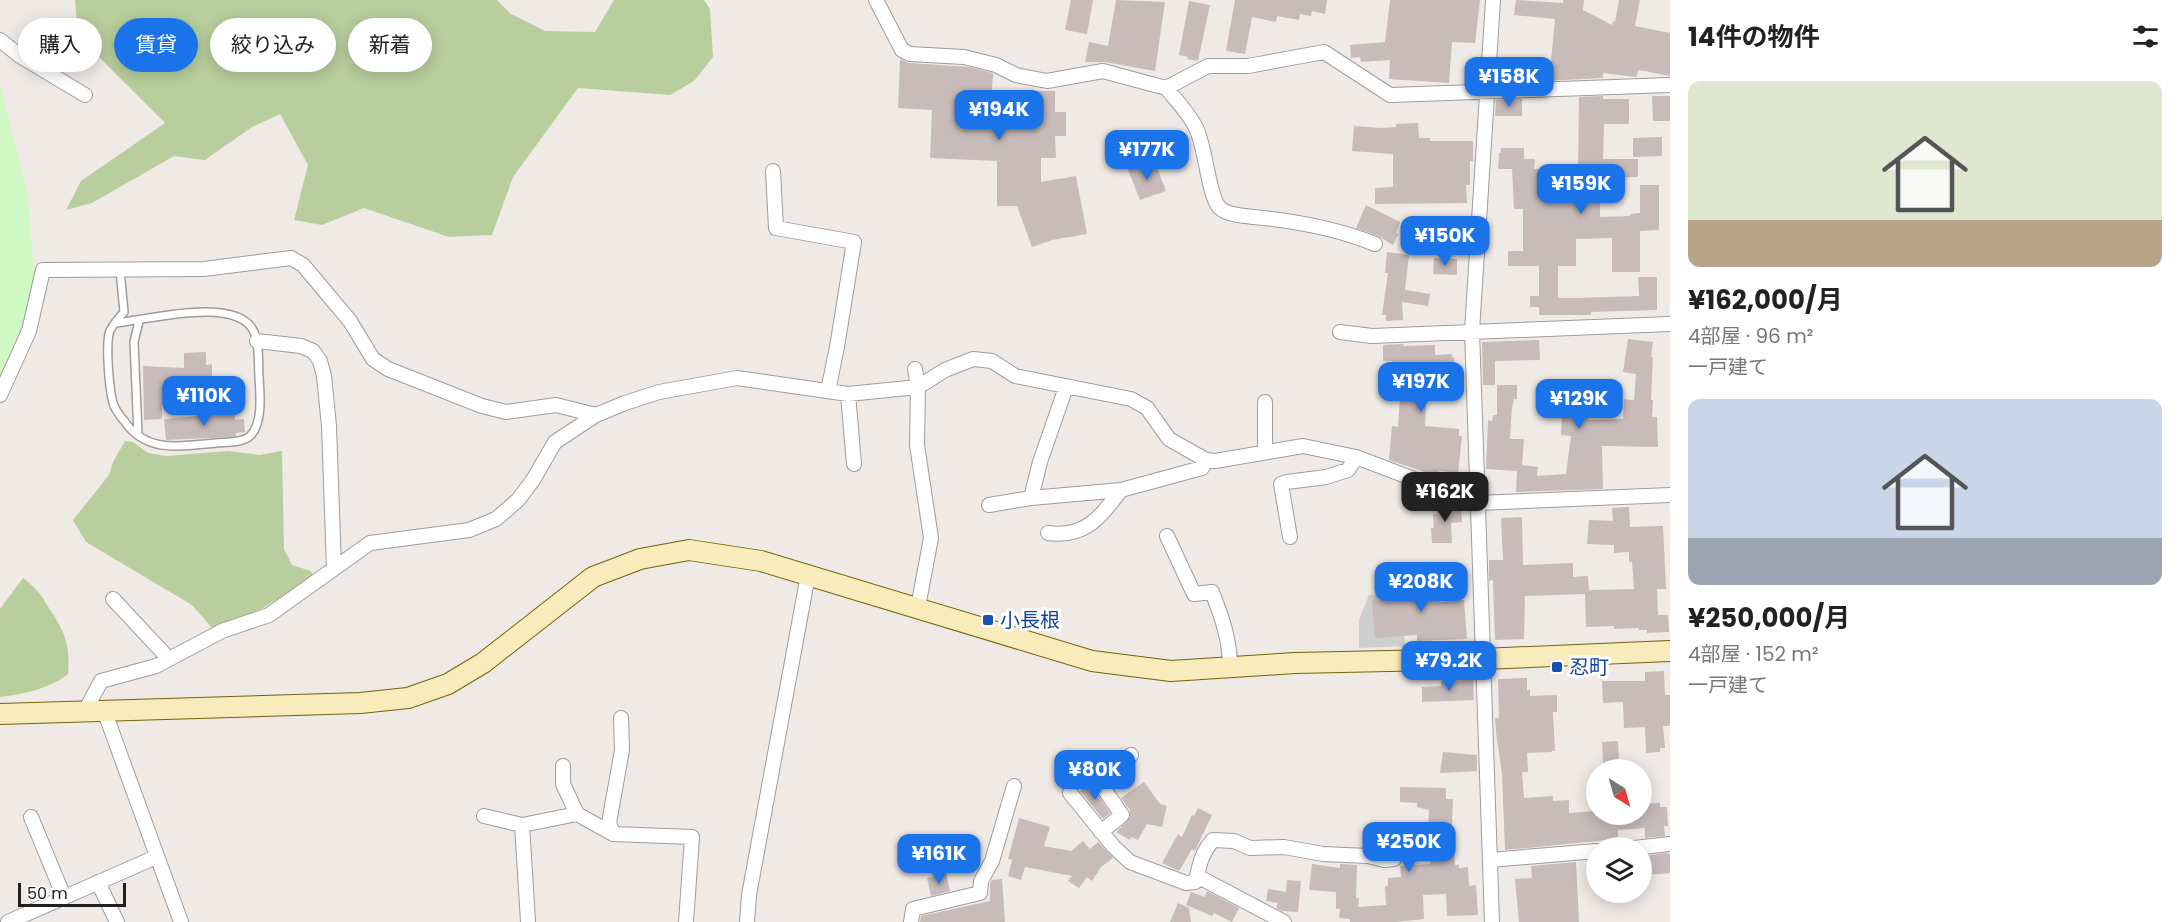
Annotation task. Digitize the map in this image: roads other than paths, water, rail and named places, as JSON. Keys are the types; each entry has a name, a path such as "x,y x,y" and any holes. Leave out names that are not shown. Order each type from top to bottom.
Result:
{"street":[{"path":"876,0 902,50 910,54 964,57 996,65 1016,75 1047,81 1103,71 1166,88 1196,127 1205,153 1210,184 1218,206 1246,217 1324,228 1375,244"},
{"path":"1492,0 1472,331 1492,922"},
{"path":"0,40 21,56 85,95"},
{"path":"1166,88 1208,66 1248,66 1324,52 1390,95 1670,85"},
{"path":"772,171 776,228 854,242 828,391"},
{"path":"0,395 29,331 43,270 204,269 291,258 303,266 350,321 373,359 388,369 482,406 506,412 556,405 596,415"},
{"path":"1340,332 1372,336 1670,324"},
{"path":"257,341 301,346 313,351 320,361 324,376 329,426 334,568"},
{"path":"180,922 156,857 95,711 101,681 138,672 170,659 222,631 269,615 370,543 469,530 496,519 518,500 534,480 555,442 596,415 659,393 738,378 848,394 918,387 945,370 973,360 992,361 1015,376 1131,399 1148,408 1169,439 1206,460 1303,446 1356,457 1477,503 1670,495"},
{"path":"915,369 918,387 917,445 931,538 918,607"},
{"path":"1032,498 1040,462 1066,387"},
{"path":"848,394 854,464"},
{"path":"1265,402 1265,452"},
{"path":"1290,537 1281,484 1326,477 1348,470 1356,457"},
{"path":"990,505 1032,498 1121,490 1202,468 1206,460"},
{"path":"1048,533 1083,530 1093,524 1121,490"},
{"path":"1167,536 1194,594 1212,592 1230,646 1230,667"},
{"path":"0,714 360,703 408,698 448,684 483,663 593,577 640,559 689,550 761,561 1092,661 1171,671 1295,663 1482,659 1670,651"},
{"path":"747,922 749,896 808,575"},
{"path":"114,599 170,659"},
{"path":"613,834 609,823 622,750 621,718"},
{"path":"1101,832 1122,815 1098,780 1131,755"},
{"path":"563,766 562,784 577,814 613,834 693,837 686,922"},
{"path":"911,922 914,909 980,893 981,881 992,861 1014,786"},
{"path":"1070,793 1101,832 1130,862 1186,883 1195,882 1206,847 1213,840 1234,841 1250,848 1284,847 1323,854 1394,859"},
{"path":"484,816 522,825 577,814"},
{"path":"31,817 64,897"},
{"path":"522,825 528,922"},
{"path":"1652,846 1670,844"},
{"path":"1490,860 1586,852"},
{"path":"8,922 35,917 64,897 156,857"},
{"path":"1197,876 1284,922"},
{"path":"98,882 117,922"}],"lane":[{"path":"116,323 192,312 225,313 242,318 254,330 257,341 261,401 256,425 251,435 240,441 169,448 150,443 129,428 114,406 110,392 109,333 116,323 124,312 120,270"},
{"path":"138,434 135,342 139,321"}],"place":[{"name":"小長根","path":"988,620"},
{"name":"忍町","path":"1557,667"}]}
